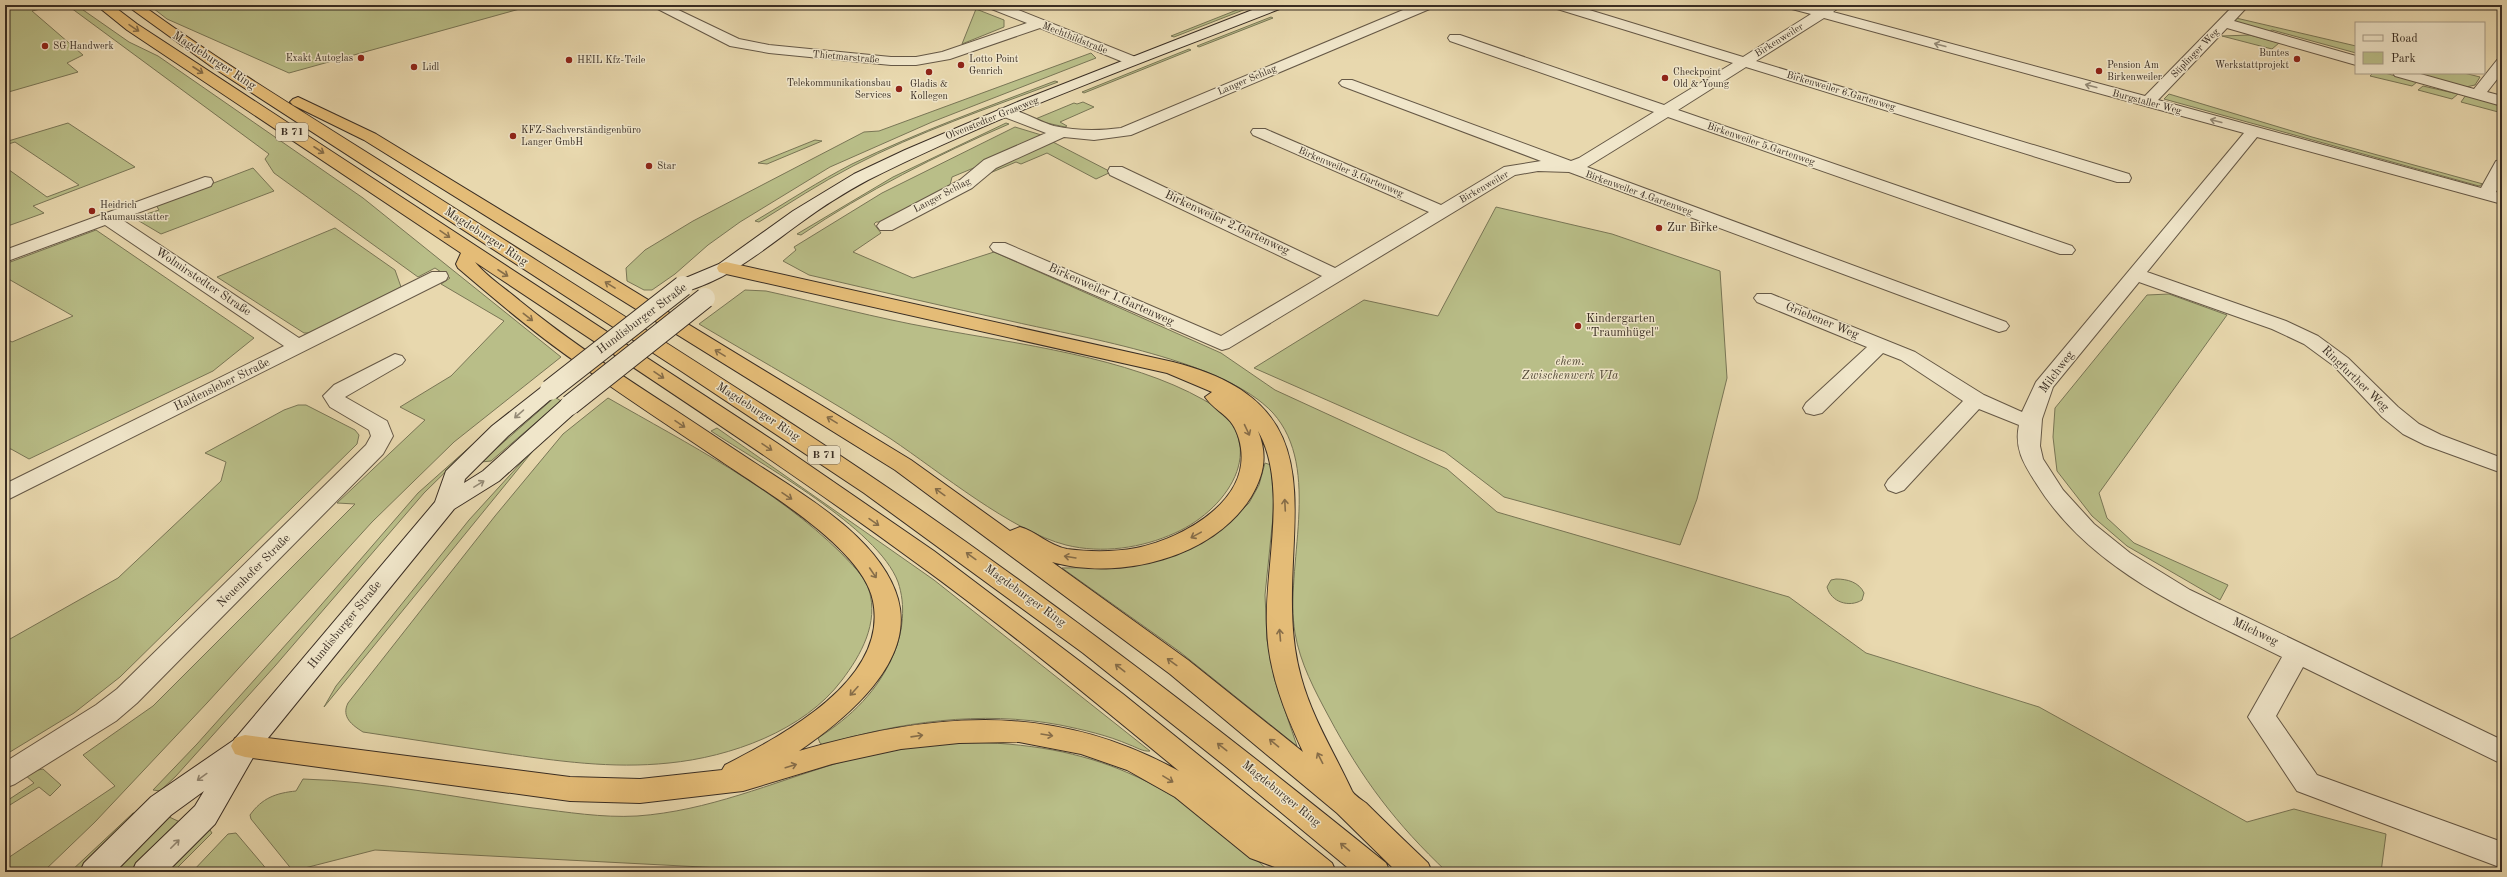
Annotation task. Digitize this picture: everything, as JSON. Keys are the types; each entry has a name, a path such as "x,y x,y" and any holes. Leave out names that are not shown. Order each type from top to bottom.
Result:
{"highway":[{"name":"Magdeburger Ring","path":"103,5 132,27 769,448 925,557 1113,701 1320,871"},
{"name":"Magdeburger Ring","path":"133,5 243,80 795,436 953,543 1069,628 1247,766 1375,872"},
{"path":"243,80 262,80 300,103 363,133 903,465 1179,667 1347,804 1417,872"},
{"path":"471,252 465,264 518,309 571,350 811,512 850,545 880,582 888,612 885,633 876,661 859,687 818,724 750,765 712,784"},
{"path":"726,268 1133,359 1194,375 1230,392 1256,411 1273,436 1279,452 1284,495 1279,610 1280,638 1285,665 1301,717 1327,771 1347,804"},
{"path":"972,515 1001,523 1053,554 1072,558 1099,559 1134,555 1171,546 1201,532 1223,516 1243,491 1254,466 1251,441 1243,423 1230,407 1212,394 1133,359"},
{"path":"245,746 577,789 640,791 712,784 758,776 832,753 901,738 979,731 1019,731 1049,735 1094,746 1144,765 1185,789 1261,849 1320,871"}],"street":[{"name":"Thietmarstraße","path":"657,5 725,39 741,44 769,49 886,61 939,58 1039,24"},
{"name":"Mechthildstraße","path":"994,5 1133,62"},
{"name":"Olvenstedter Graseweg","path":"726,268 799,215 860,178 927,145 1005,112 1277,5"},
{"name":"Langer Schlag","path":"1005,112 1036,126 1063,132 1096,135 1130,130 1427,5"},
{"name":"Birkenweiler 6.Gartenweg","path":"1559,5 2123,178"},
{"name":"Burgstaller Weg","path":"1793,5 1828,9 2148,102 2494,197"},
{"name":"Süplinger Weg","path":"2148,102 2242,5"},
{"name":"Birkenweiler","path":"1222,344 1510,171 1538,166 1568,167 1585,162 1828,9"},
{"path":"2224,23 2355,61"},
{"name":"Birkenweiler 5.Gartenweg","path":"1455,38 2066,250"},
{"path":"2477,95 2502,63"},
{"path":"2404,74 2502,101"},
{"name":"Birkenweiler 4.Gartenweg","path":"1347,83 1568,167 1999,326"},
{"name":"Milchweg","path":"2254,131 2043,386 2033,409 2030,454 2051,492 2093,537 2132,567 2168,589 2502,752"},
{"name":"Langer Schlag","path":"886,226 966,184 990,164 1063,132"},
{"name":"Birkenweiler 3.Gartenweg","path":"1258,132 1443,212"},
{"path":"2494,197 2502,164"},
{"name":"Birkenweiler 2.Gartenweg","path":"1116,171 1337,276"},
{"path":"5,256 205,182"},
{"name":"Wolmirstedter Straße","path":"107,218 299,347"},
{"name":"Birkenweiler 1.Gartenweg","path":"999,246 1222,344"},
{"name":"Hundisburger Straße","path":"446,504 454,476 500,431 683,286 726,268"},
{"name":"Hundisburger Straße","path":"147,872 205,815 245,746 446,504 491,476 570,405 705,298 726,268"},
{"name":"Ringfurther Weg","path":"2136,274 2275,324 2311,340 2341,362 2390,412 2411,429 2433,440 2502,466"},
{"name":"Haldensleber Straße","path":"5,493 439,276"},
{"name":"Griebener Weg","path":"1764,298 1908,356 1976,400 2014,417 2031,421"},
{"path":"1814,408 1880,344"},
{"name":"Neuenhofer Straße","path":"5,776 106,713 127,696 375,449 382,436 379,426 338,402 334,396 342,389 395,360"},
{"path":"1896,485 1976,400"},
{"path":"2297,653 2262,717 2306,783 2502,855"},
{"name":"Hundisburger Straße","path":"95,872 161,806 245,746"}],"green space":[{"name":"SG Handwerk","path":"5,5 57,5 32,11 83,55 67,63 78,72 5,93"},
{"path":"67,5 76,5 129,42 158,56 363,198 561,357 454,442 372,522 207,703 95,822 43,872 5,872 5,860 115,786 83,755 153,706 355,504 337,503 425,420 400,407 451,376 504,321 441,284 450,278 435,268 418,277 274,173 265,159 269,154"},
{"path":"149,5 534,5 289,73 167,19"},
{"path":"1247,6 1251,7 1174,37 1171,36"},
{"path":"976,9 1004,20 1004,27 962,44"},
{"path":"1271,17 1273,18 1199,47 1197,46"},
{"path":"2236,18 2355,46 2355,53 2272,30 2267,33 2234,22"},
{"path":"2250,35 2279,43 2272,49 2222,36"},
{"path":"1189,49 1191,50 1084,93 1082,92"},
{"path":"1091,53 1096,58 932,122 830,167 740,222 708,245 675,274 652,290 644,290 627,281 626,268 645,250 693,221 864,132 879,131"},
{"path":"2372,74 2389,74 2417,82 2412,86 2370,76"},
{"path":"2424,74 2468,74 2480,77 2475,85 2466,87 2422,77"},
{"path":"1055,81 1058,82 903,142 829,179 759,222 755,221 827,177 877,152 953,120"},
{"path":"2423,86 2458,94 2452,99 2418,90"},
{"path":"2169,94 2312,137 2483,184 2479,186 2164,99"},
{"path":"2466,95 2502,104 2502,113 2461,102"},
{"path":"1083,102 1094,107 1060,122 1067,126 1065,127 1033,120 1074,103 1077,104"},
{"path":"68,123 135,167 33,206 44,213 5,227 5,167 47,197 79,185 15,142 5,145 5,142"},
{"path":"1006,123 1009,124 955,148 902,175 851,203 801,235 797,234 893,177"},
{"path":"1015,127 1048,137 952,177 949,189 886,222 876,222 874,224 881,233 853,252 913,278 994,252 1221,353 1275,390 1447,469 1497,512 1789,597 1866,653 2039,707 2247,822 2294,809 2386,834 2381,872 1447,872 1396,818 1367,781 1341,739 1313,687 1304,666 1297,644 1293,607 1299,519 1299,490 1296,462 1288,436 1273,413 1251,395 1222,379 1188,365 1114,344 809,275 783,261 796,250 794,247 882,193"},
{"path":"815,140 822,141 767,164 758,163"},
{"path":"1051,141 1111,172 1096,179 1047,153 1021,164 1016,162 990,173 993,166"},
{"path":"253,168 274,191 161,234 134,218 159,210 156,205"},
{"name":"ehem. Zwischenwerk VIa","path":"1496,207 1612,234 1720,271 1727,378 1697,499 1680,545 1504,497 1445,452 1254,368 1364,300 1438,316"},
{"path":"335,228 395,270 401,287 311,333 304,333 217,277"},
{"path":"96,230 254,338 213,371 29,459 11,449 5,449 5,338 12,342 73,316 5,277 5,264"},
{"path":"745,290 766,291 911,324 1036,346 1142,373 1174,385 1204,400 1225,416 1237,434 1240,453 1237,472 1227,490 1213,507 1195,522 1162,538 1136,546 1094,549 1066,545 1045,538 999,514 868,424 699,324"},
{"path":"2169,294 2227,315 2099,493 2107,518 2134,543 2228,585 2220,600 2127,546 2092,516 2057,471 2053,437 2055,408 2147,295"},
{"path":"555,397 561,401 491,461 481,462"},
{"path":"608,398 730,468 788,508 841,553 857,570 864,579 869,590 872,614 870,626 862,649 842,680 826,698 808,714 787,727 764,738 741,748 716,755 692,760 648,765 606,765 502,753 363,732 355,726 347,716 346,708 348,703 495,516 563,434"},
{"path":"298,405 306,405 355,430 359,435 357,444 120,677 74,713 5,755 5,635 10,639 118,578 221,481 226,462 205,453 284,410"},
{"path":"717,428 934,580 1150,751 1142,750 1121,741 1087,731 1060,725 1000,719 940,721 881,730 823,745 820,743 818,738 842,721 863,702 888,666 900,636 903,609 898,582 886,561 867,540 843,519 787,479 711,431"},
{"path":"482,436 424,493 275,666 176,776 160,791 153,790 197,744 315,612 418,493"},
{"path":"541,441 324,707 336,686 469,520"},
{"path":"1265,463 1271,465 1274,507 1265,595 1267,640 1275,681 1297,746 1180,652 1062,568 1121,567 1214,534 1228,524 1249,503 1259,485"},
{"path":"1836,579 1848,581 1859,586 1864,593 1862,600 1846,603 1836,600 1829,592 1827,587 1831,580"},
{"path":"961,742 1009,744 1052,750 1092,760 1129,773 1164,791 1199,813 1234,840 1270,872 798,872 375,850 293,871 251,819 250,815 259,804 270,797 296,791 303,779 332,780 389,786 572,813 637,816 663,813 714,802 868,755 914,747"},
{"path":"43,769 61,785 50,796 39,787 5,808 5,802 34,783 23,773"},
{"path":"133,813 139,813 77,872 70,872"},
{"path":"167,816 180,822 131,872 111,872"},
{"path":"208,827 212,833 173,872 163,872"},
{"path":"236,833 269,872 192,872 228,834"}],"place":[{"name":"SG Handwerk","path":"45,46"},
{"name":"Exakt Autoglas","path":"361,58"},
{"name":"Buntes Werkstattprojekt","path":"2297,59"},
{"name":"HEIL Kfz-Teile","path":"569,60"},
{"name":"Lotto Point Genrich","path":"961,65"},
{"name":"Lidl","path":"414,67"},
{"name":"Pension Am Birkenweiler","path":"2099,71"},
{"name":"Gladis & Kollegen","path":"929,72"},
{"name":"Checkpoint Old & Young","path":"1665,78"},
{"name":"Telekommunikationsbau Services","path":"899,89"},
{"name":"KFZ-Sachverständigenbüro Langer GmbH","path":"513,136"},
{"name":"Star","path":"649,166"},
{"name":"Heidrich Raumausstatter","path":"92,211"},
{"name":"Zur Birke","path":"1659,228"},
{"name":"Kindergarten \"Traumhügel\"","path":"1578,326"}]}
